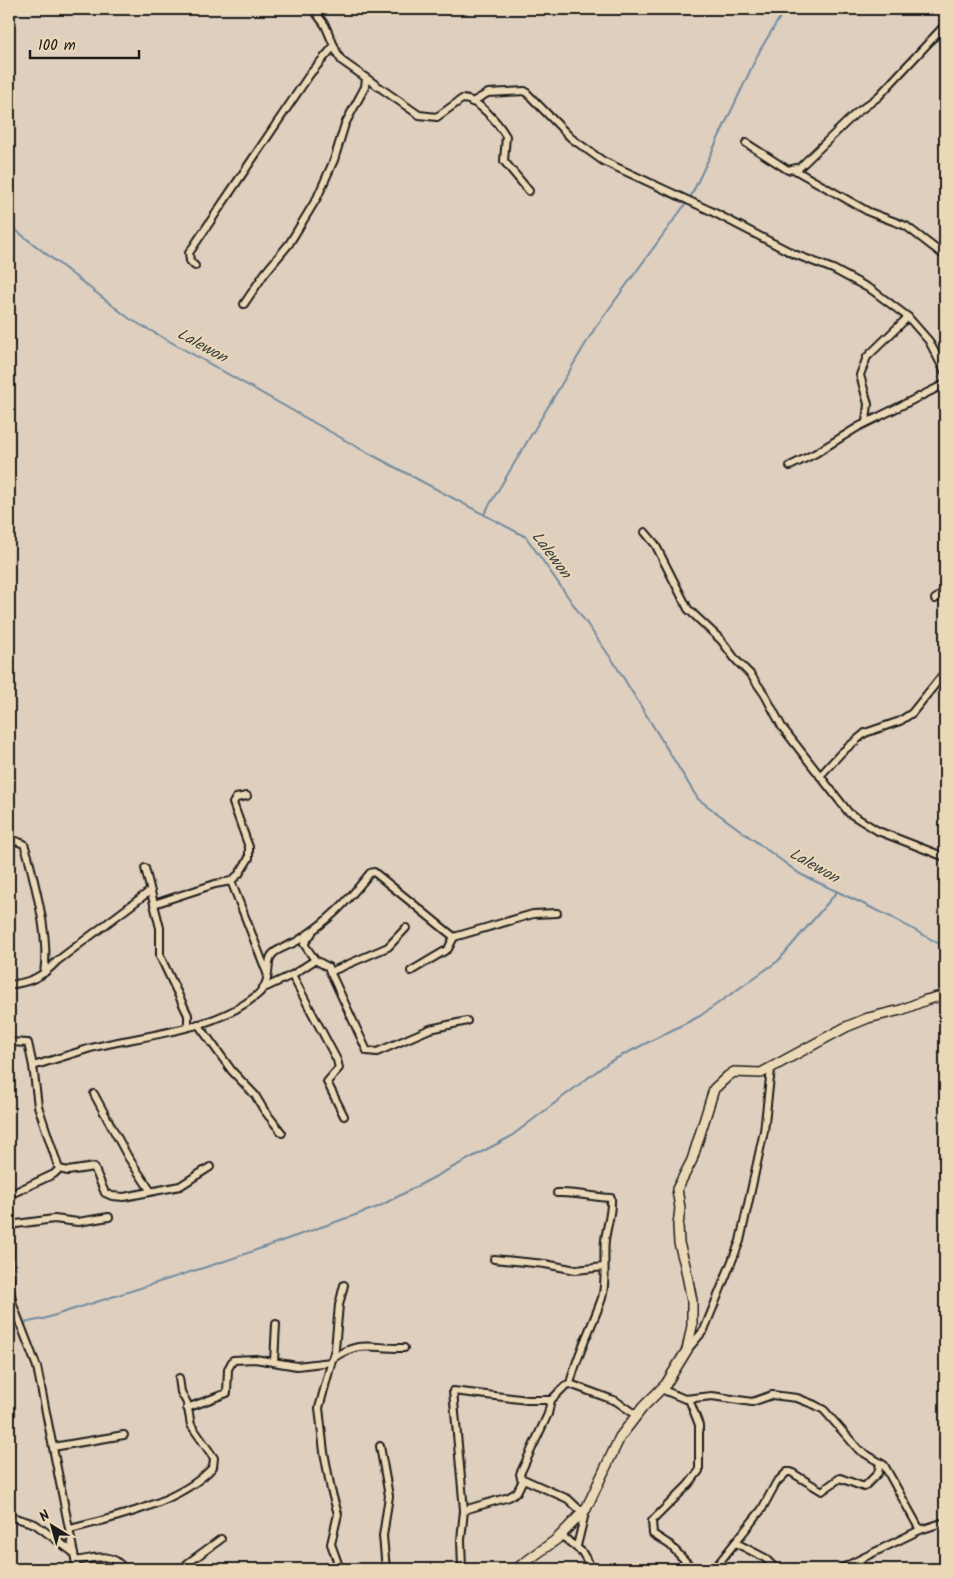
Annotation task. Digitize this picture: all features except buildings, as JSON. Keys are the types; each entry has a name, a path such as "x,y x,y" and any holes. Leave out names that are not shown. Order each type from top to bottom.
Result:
{"street":[{"path":"313,9 325,25 342,61 419,115 426,117 442,115 462,99 472,102 487,114 506,136 504,161 529,191"},
{"path":"746,143 788,170 800,167 855,114 878,97 945,25"},
{"path":"195,266 190,262 189,253 310,74 334,46"},
{"path":"244,304 265,273 289,244 317,198 334,160 345,124 366,87 366,78"},
{"path":"472,102 488,93 526,91 571,138 604,161 711,210 794,254 833,268 872,290 908,317 929,341 945,372"},
{"path":"793,169 869,212 906,226 945,255"},
{"path":"866,422 868,404 860,375 867,357 908,317"},
{"path":"790,466 816,453 866,422 945,384"},
{"path":"645,532 655,544 688,610 721,640 736,660 751,675 765,695 782,727 856,819 895,839 945,857"},
{"path":"935,599 945,592"},
{"path":"820,776 841,753 865,733 900,720 912,712 945,672"},
{"path":"154,904 215,884 232,881 239,874 249,858 249,846 233,802 236,798 247,796"},
{"path":"9,843 16,841 24,844 28,856 44,943 46,961 44,975"},
{"path":"145,868 160,928 160,956 188,1015 188,1026"},
{"path":"262,989 268,977 271,955 314,930 343,907 370,873 374,872 454,938"},
{"path":"232,881 268,977"},
{"path":"9,985 30,982 44,975 57,961 150,892"},
{"path":"411,971 448,949 454,938 533,914 557,913"},
{"path":"330,972 388,947 406,928"},
{"path":"314,930 304,944 315,960 328,967 367,1052 377,1052 430,1029 467,1021"},
{"path":"33,1066 91,1048 198,1024 241,1005 262,989 292,975 315,960"},
{"path":"292,975 337,1060 339,1068 327,1082 344,1116"},
{"path":"687,1350 692,1326 692,1301 686,1265 679,1243 680,1208 677,1189 692,1160 714,1089 734,1072 761,1072 771,1069 846,1027 868,1018 901,1010 945,995"},
{"path":"198,1024 232,1071 255,1095 282,1133"},
{"path":"9,1042 28,1044 38,1106 59,1169"},
{"path":"577,1546 585,1511 620,1437 636,1415 661,1389 687,1350 704,1330 740,1241 764,1131 771,1069"},
{"path":"94,1094 128,1156 150,1190"},
{"path":"59,1169 68,1170 94,1167 105,1193 124,1197 150,1190 180,1186 210,1167"},
{"path":"9,1195 54,1174 59,1169"},
{"path":"557,1192 581,1192 595,1197 611,1198 605,1242 603,1294 587,1340 575,1362 570,1384"},
{"path":"9,1225 54,1219 78,1222 109,1217"},
{"path":"9,1221 9,1288 19,1324 36,1367 77,1569"},
{"path":"494,1259 545,1264 576,1270 604,1267"},
{"path":"340,1569 331,1544 338,1514 331,1490 319,1408 332,1361 339,1306 344,1286"},
{"path":"274,1362 276,1324"},
{"path":"187,1408 227,1393 228,1369 233,1360 242,1358 297,1366 332,1361 344,1351 358,1345 404,1348"},
{"path":"70,1529 121,1516 170,1496 208,1472 215,1463 214,1458 191,1424 179,1378"},
{"path":"464,1510 509,1497 517,1492 522,1480 520,1474 548,1414 551,1400 562,1387 570,1384 616,1401 636,1415"},
{"path":"661,1389 682,1399 712,1396 752,1402 772,1395 797,1398 824,1410 859,1450 887,1469 920,1530"},
{"path":"462,1569 461,1540 464,1510 452,1391 528,1400 551,1400"},
{"path":"689,1398 699,1425 699,1471 652,1522 653,1534 670,1545 692,1569"},
{"path":"53,1447 124,1436"},
{"path":"380,1446 389,1496 383,1536 386,1569"},
{"path":"714,1569 762,1509 780,1477 787,1472 791,1472 822,1491 840,1478 864,1487 878,1472 880,1463"},
{"path":"522,1480 568,1499 585,1511"},
{"path":"516,1569 561,1535 585,1511"},
{"path":"9,1516 34,1524 74,1553"},
{"path":"840,1569 920,1530 945,1522"},
{"path":"561,1535 577,1546 592,1569"},
{"path":"182,1569 221,1539"},
{"path":"736,1543 765,1558 776,1569"},
{"path":"76,1561 108,1556 116,1560 124,1569"}],"waterway":[{"path":"690,198 760,50 785,9"},
{"path":"484,514 595,328 687,202"},
{"name":"Lalewon","path":"9,225 130,319 359,448 526,537 613,661 698,799 800,874 891,917 945,947"},
{"path":"9,1326 43,1319 228,1260 378,1207 510,1137 609,1062 700,1016 778,961 837,892"}]}
